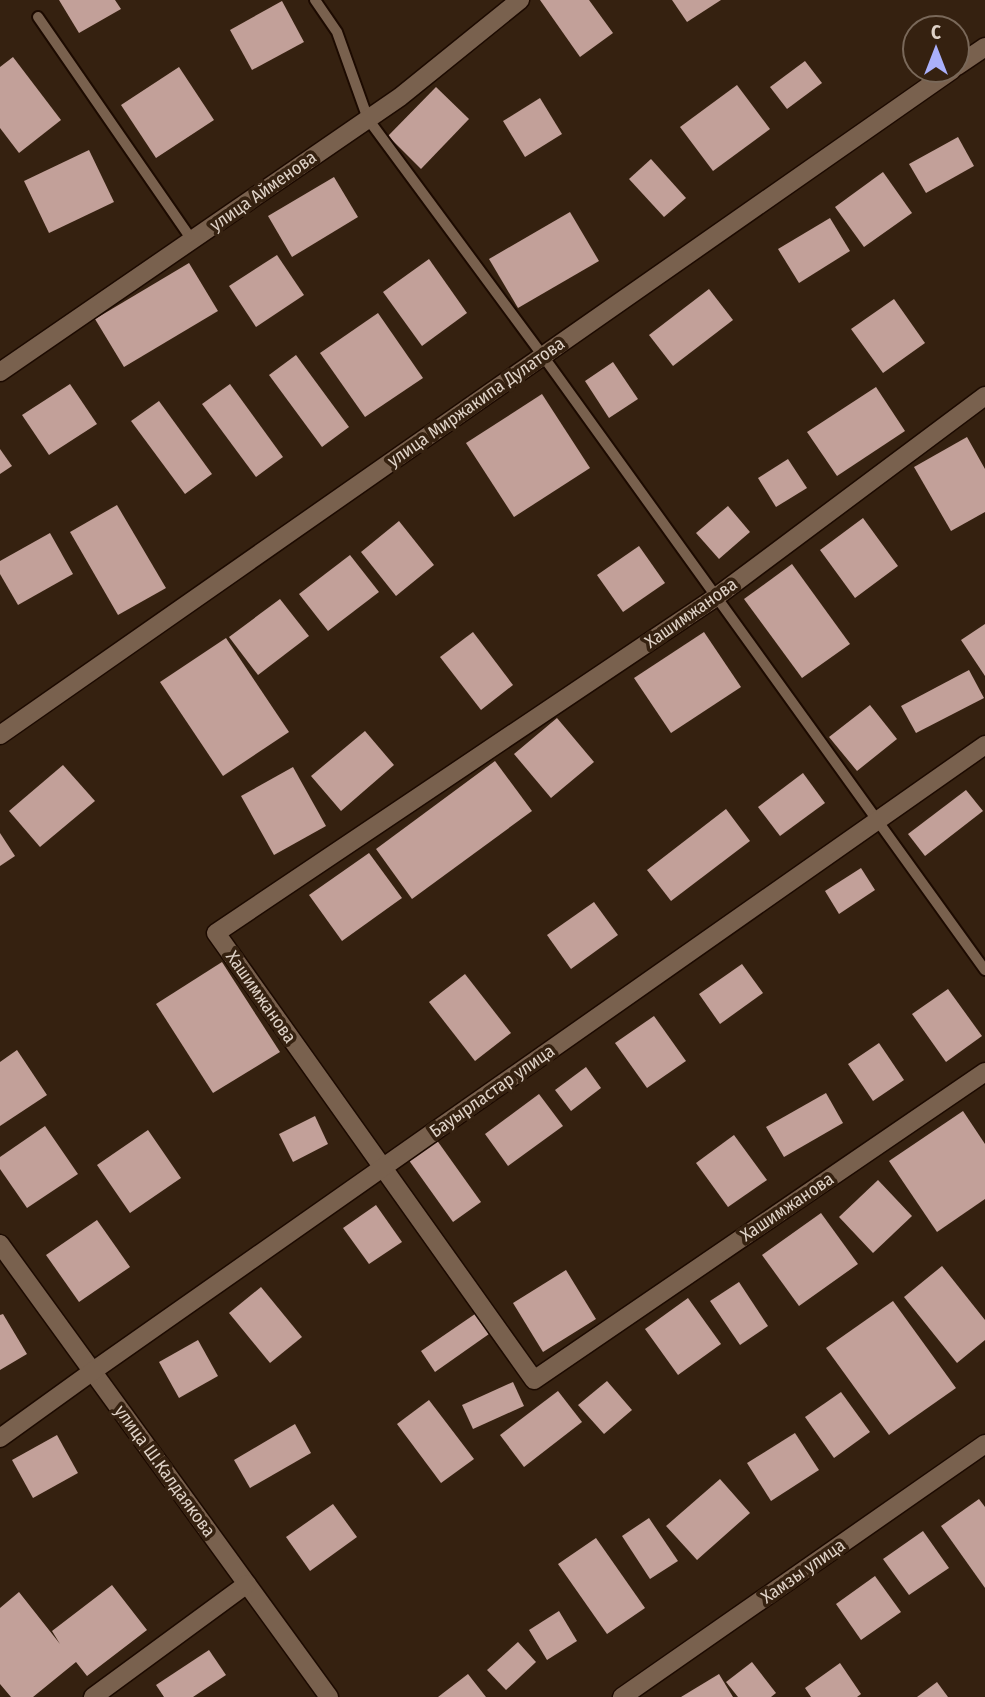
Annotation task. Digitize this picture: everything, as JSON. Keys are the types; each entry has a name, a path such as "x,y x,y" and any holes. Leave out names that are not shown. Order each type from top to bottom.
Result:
{"street":[{"name":"улица Айменова","path":"0,372 400,97 520,0"},
{"name":"улица Миржакипа Дулатова","path":"0,735 932,84"},
{"name":"Хашимжанова","path":"985,396 716,597 216,933 534,1380 985,1072"},
{"name":"Бауырластар улица","path":"0,1438 985,745"},
{"name":"улица Ш.Калдаякова","path":"0,1244 329,1697"},
{"name":"Хамзы улица","path":"622,1697 985,1444"},
{"path":"93,1697 247,1584"}],"lane":[{"path":"315,0 337,32 368,119 543,356 985,970"},
{"path":"38,17 192,240"}],"building":[{"path":"59,0 115,0 121,9 79,33"},
{"path":"540,0 589,0 613,33 580,57"},
{"path":"672,0 721,0 687,22"},
{"path":"282,1 304,42 252,70 230,30"},
{"path":"13,57 61,120 19,153 0,128 0,67"},
{"path":"805,61 822,83 787,109 770,87"},
{"path":"179,67 214,120 156,158 121,105"},
{"path":"737,85 770,129 713,171 680,127"},
{"path":"436,87 469,119 421,169 388,136"},
{"path":"540,98 562,134 525,157 503,121"},
{"path":"958,137 974,166 926,193 909,164"},
{"path":"89,150 114,202 49,233 24,181"},
{"path":"651,159 686,198 664,217 629,179"},
{"path":"883,172 912,213 864,247 835,207"},
{"path":"334,177 358,217 292,257 268,216"},
{"path":"570,212 599,261 518,308 489,259"},
{"path":"830,218 850,251 799,283 778,249"},
{"path":"277,255 304,295 256,327 229,286"},
{"path":"429,259 467,313 422,346 383,292"},
{"path":"189,263 218,311 124,367 95,319"},
{"path":"709,289 733,320 673,366 649,335"},
{"path":"894,299 925,343 883,373 851,329"},
{"path":"378,313 423,378 365,417 320,353"},
{"path":"296,355 349,427 322,447 269,375"},
{"path":"613,362 638,399 609,418 585,381"},
{"path":"70,384 97,424 49,455 22,415"},
{"path":"230,384 283,457 256,477 202,404"},
{"path":"876,387 905,431 837,476 807,432"},
{"path":"542,394 590,468 514,517 466,443"},
{"path":"159,401 212,474 185,494 131,421"},
{"path":"967,437 985,469 985,512 951,531 914,467"},
{"path":"0,449 12,466 0,474"},
{"path":"788,459 807,488 776,507 758,478"},
{"path":"117,505 166,588 118,615 70,532"},
{"path":"728,506 750,532 719,559 696,533"},
{"path":"863,518 898,566 855,598 820,550"},
{"path":"399,521 434,565 396,596 361,552"},
{"path":"50,533 73,574 18,605 0,574 0,561"},
{"path":"639,546 665,583 623,612 597,575"},
{"path":"350,555 379,592 328,631 299,594"},
{"path":"792,564 850,644 802,678 744,599"},
{"path":"280,599 309,636 258,675 229,637"},
{"path":"985,624 985,676 961,640"},
{"path":"473,632 513,685 481,710 440,657"},
{"path":"704,632 741,687 671,733 634,678"},
{"path":"226,638 289,732 223,776 160,682"},
{"path":"969,670 984,698 916,733 901,706"},
{"path":"870,705 897,739 857,771 829,737"},
{"path":"557,718 594,762 551,798 514,754"},
{"path":"365,731 394,765 341,811 311,776"},
{"path":"495,761 532,811 412,899 376,849"},
{"path":"63,765 95,801 40,847 9,811"},
{"path":"293,767 326,826 274,855 241,796"},
{"path":"803,773 825,803 780,836 758,807"},
{"path":"966,790 983,811 925,856 908,834"},
{"path":"726,809 750,841 671,901 647,870"},
{"path":"0,833 15,856 0,866"},
{"path":"369,853 402,898 342,941 309,895"},
{"path":"861,868 875,890 839,914 825,891"},
{"path":"594,902 618,935 571,969 547,935"},
{"path":"222,962 280,1052 213,1093 156,1004"},
{"path":"742,964 763,993 720,1024 699,994"},
{"path":"465,974 511,1033 475,1061 429,1002"},
{"path":"948,989 982,1036 946,1062 912,1014"},
{"path":"654,1016 686,1061 647,1088 615,1043"},
{"path":"879,1043 904,1080 873,1101 848,1064"},
{"path":"17,1050 47,1095 0,1126 0,1062"},
{"path":"586,1067 601,1088 571,1111 555,1090"},
{"path":"826,1093 843,1123 784,1157 766,1127"},
{"path":"539,1094 563,1126 508,1166 485,1134"},
{"path":"963,1111 985,1144 985,1199 937,1232 889,1161"},
{"path":"315,1116 328,1144 293,1162 279,1134"},
{"path":"45,1126 78,1174 27,1208 0,1169 0,1157"},
{"path":"148,1130 181,1178 130,1213 97,1165"},
{"path":"734,1135 767,1180 728,1207 696,1163"},
{"path":"436,1139 481,1202 453,1222 408,1159"},
{"path":"878,1180 912,1216 873,1253 839,1217"},
{"path":"376,1205 402,1242 369,1264 343,1228"},
{"path":"821,1213 858,1264 799,1306 762,1255"},
{"path":"97,1220 130,1267 79,1302 46,1255"},
{"path":"942,1266 985,1320 985,1340 957,1363 904,1297"},
{"path":"566,1270 596,1319 543,1352 513,1303"},
{"path":"739,1282 768,1326 740,1345 710,1301"},
{"path":"261,1287 302,1337 270,1363 229,1313"},
{"path":"688,1298 721,1344 678,1375 645,1329"},
{"path":"893,1301 956,1388 889,1435 826,1348"},
{"path":"3,1314 27,1354 0,1370 0,1315"},
{"path":"475,1314 489,1334 435,1372 421,1351"},
{"path":"198,1340 218,1376 179,1398 159,1362"},
{"path":"607,1381 632,1410 604,1434 578,1405"},
{"path":"513,1382 524,1406 473,1429 462,1405"},
{"path":"558,1391 582,1422 524,1467 500,1435"},
{"path":"841,1392 870,1432 834,1458 805,1417"},
{"path":"429,1400 474,1459 441,1483 397,1424"},
{"path":"295,1424 311,1453 250,1488 234,1460"},
{"path":"795,1433 819,1470 771,1501 747,1463"},
{"path":"57,1435 78,1473 33,1498 12,1460"},
{"path":"720,1479 750,1513 697,1560 666,1526"},
{"path":"979,1499 985,1507 985,1588 941,1526"},
{"path":"333,1504 357,1537 310,1571 286,1537"},
{"path":"649,1518 678,1561 650,1579 622,1536"},
{"path":"923,1531 949,1568 909,1595 883,1559"},
{"path":"596,1538 645,1608 607,1634 558,1564"},
{"path":"875,1576 901,1612 861,1640 836,1604"},
{"path":"112,1585 147,1630 87,1676 76,1662 33,1697 11,1697 0,1684 0,1608 19,1592 60,1644 52,1631"},
{"path":"559,1611 577,1641 547,1660 529,1630"},
{"path":"518,1642 536,1662 506,1690 487,1670"},
{"path":"209,1650 226,1675 193,1697 164,1697 156,1685"},
{"path":"752,1662 776,1693 771,1697 738,1697 726,1682"},
{"path":"840,1663 861,1694 857,1697 811,1697 805,1688"},
{"path":"468,1674 486,1697 438,1697"},
{"path":"719,1674 733,1697 681,1697"},
{"path":"937,1682 948,1697 917,1697"}]}
